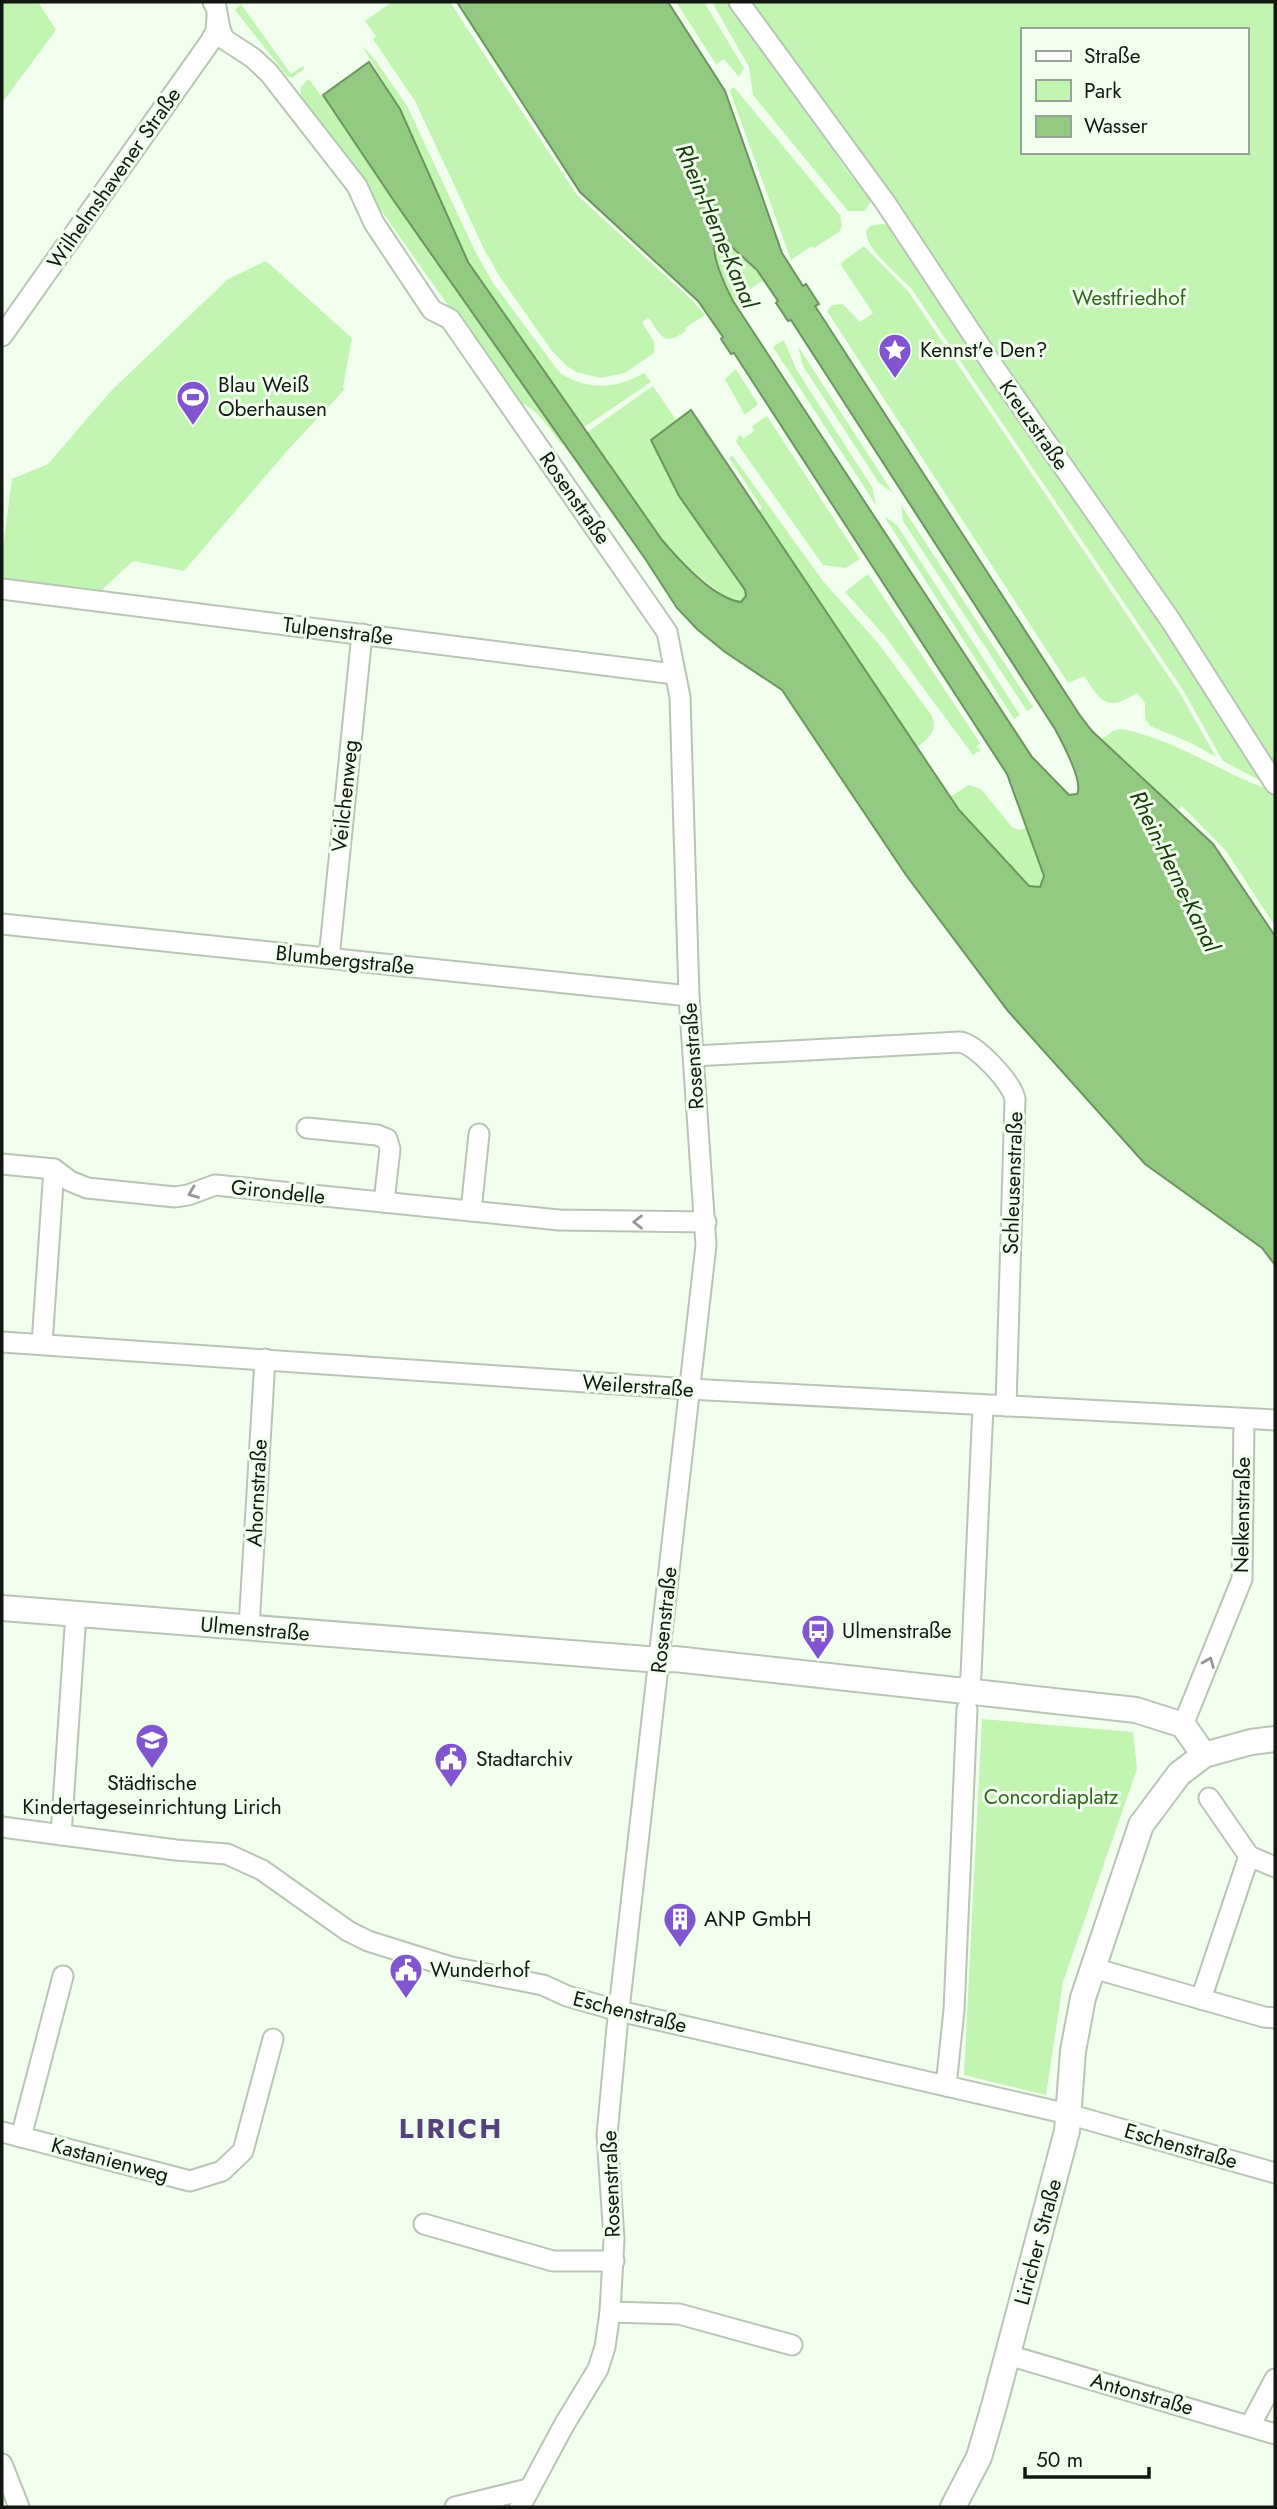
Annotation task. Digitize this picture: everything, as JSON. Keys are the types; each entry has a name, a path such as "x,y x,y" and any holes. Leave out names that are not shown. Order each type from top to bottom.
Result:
{"street":[{"name":"Kreuzstraße","path":"739,2 886,202 996,370 1171,621 1275,784"},
{"name":"Wilhelmshavener Straße","path":"2,336 210,42 216,31 215,9"},
{"name":"Rosenstraße","path":"215,9 224,39 253,58 269,74 357,186 374,223 432,310 450,319 667,632 680,697 689,996 706,1245 607,2135 614,2261 605,2347 598,2370 520,2507"},
{"name":"Tulpenstraße","path":"2,589 674,674"},
{"name":"Veilchenweg","path":"330,958 362,634"},
{"name":"Blumbergstraße","path":"2,924 689,996"},
{"name":"Schleusenstraße","path":"694,1056 968,1043 1012,1088 1015,1099 1006,1406"},
{"path":"307,1128 377,1135 387,1139 390,1149 384,1202"},
{"path":"471,1211 479,1134"},
{"name":"Girondelle","path":"2,1164 54,1169 70,1181 87,1188 163,1196 182,1197 215,1185 573,1221 706,1222"},
{"path":"42,1344 54,1169"},
{"name":"Weilerstraße","path":"2,1342 689,1390 1275,1420"},
{"name":"Ahornstraße","path":"249,1627 265,1359"},
{"path":"946,2086 954,2010 983,1406"},
{"name":"Nelkenstraße","path":"1183,1725 1242,1579 1244,1419"},
{"name":"Ulmenstraße","path":"2,1608 688,1661 967,1700 1136,1710 1183,1725"},
{"path":"61,1835 76,1613"},
{"path":"1183,1725 1204,1755 1251,1742 1275,1739"},
{"name":"Liricher Straße","path":"953,2507 979,2457 1063,2151 1073,2051 1083,1998 1093,1968 1141,1825 1179,1774 1204,1755"},
{"path":"1209,1798 1249,1856 1275,1867"},
{"name":"Eschenstraße","path":"2,1827 176,1850 227,1854 262,1870 348,1931 368,1941 451,1967 543,1985 567,1996 619,2011 1068,2114 1275,2173"},
{"path":"1201,1999 1249,1856"},
{"path":"1093,1968 1275,2018"},
{"name":"Kastanienweg","path":"63,1976 11,2134 190,2181 222,2171 243,2151 274,2039"},
{"name":"Rosenstraße","path":"424,2224 553,2261 614,2261"},
{"path":"610,2312 679,2314 792,2344"},
{"name":"Antonstraße","path":"1008,2355 1275,2434"},
{"path":"1250,2426 1275,2379"},
{"path":"2,2464 19,2507"},
{"path":"455,2507 528,2489"}],"green space":[{"path":"2,2 38,2 56,30 2,103"},
{"path":"392,2 450,2 577,195 705,315 685,328 686,331 679,336 668,339 661,335 649,318 642,322 654,342 654,353 625,373 601,378 576,372 552,351 500,277 484,249 415,101 373,39 376,36 365,21"},
{"path":"676,2 704,2 744,68 739,77 724,59 716,64"},
{"path":"712,2 732,2 822,124 841,162 872,199 865,211 848,211 753,95 749,67"},
{"name":"Westfriedhof","path":"744,2 1275,2 1275,770"},
{"path":"241,4 291,74 303,66 304,69 292,78 287,76 235,10"},
{"path":"362,46 374,58 407,106 476,253 493,283 560,373 581,383 602,386 623,382 644,373 651,382 583,428 468,262 400,109"},
{"path":"309,79 321,96 323,95 564,443 562,445 536,413 516,402 302,98 301,87"},
{"path":"734,87 840,215 842,226 839,232 791,260 731,94 730,90"},
{"path":"871,226 892,226 1263,769 1262,779 1259,780 1223,761 1183,690 911,288 875,252 866,232"},
{"path":"724,240 752,265 764,280 750,289 740,273 738,274 747,291 733,301 715,256 715,243"},
{"path":"864,246 908,291 1180,693 1216,757 1150,726 1145,718 1145,703 1137,693 1112,703 1101,698 1084,676 1068,683 827,311 832,305 843,304 860,322 873,313 841,265"},
{"name":"Blau Weiß Oberhausen","path":"266,261 352,338 343,387 345,389 287,451 184,571 133,561 91,600 2,589 2,555 12,479 48,464 111,391 228,279"},
{"path":"784,340 796,369 872,487 876,505 773,347"},
{"path":"798,346 893,493 879,483 803,366"},
{"path":"736,369 758,404 745,415 725,379"},
{"path":"653,386 676,420 651,440 679,496 745,590 746,596 741,602 722,595 675,554 643,516 586,433"},
{"path":"767,416 860,559 846,568 823,565 736,442 740,434 743,439 754,431 752,426"},
{"path":"732,455 823,581 878,643 932,716 933,730 917,747 758,511 762,508 729,458"},
{"path":"901,505 1033,707 1027,711 903,521"},
{"path":"884,516 897,525 1020,715 1014,719"},
{"path":"868,574 980,743 976,747 981,750 973,755 884,635 845,592"},
{"path":"1122,729 1162,741 1275,792 1275,926 1226,851 1182,806 1177,810 1102,739 1113,731"},
{"path":"969,785 981,789 1012,827 1019,830 1028,827 1044,876 1040,887 1029,886 959,810 950,797"},
{"name":"Concordiaplatz","path":"982,1719 1133,1732 1137,1769 1063,1982 1046,2095 964,2075"}],"water":[{"name":"Rhein-Herne-Kanal","path":"457,2 668,2 725,91 782,253 803,286 806,284 819,304 815,306 1079,714 1092,731 1213,844 1275,936 1275,1265 1262,1248 1145,1164 1008,1011 906,875 782,690 725,652 677,608 323,95 369,62 400,109 468,262 662,540 687,568 709,586 720,594 741,602 746,596 745,590 679,496 651,440 691,410 959,810 1029,886 1040,887 1044,876 1007,774 734,353 731,354 721,339 723,337 698,301 580,192","holes":["724,240 757,270 1055,729 1075,772 1078,781 1077,794 1069,795 1032,757 733,301 717,264 715,243"]}],"place":[{"name":"Kennst'e Den?","path":"895,380"},
{"name":"Blau Weiß Oberhausen","path":"193,427"},
{"name":"Ulmenstraße","path":"818,1661"},
{"name":"Städtische Kindertageseinrichtung Lirich","path":"152,1770"},
{"name":"Stadtarchiv","path":"451,1789"},
{"name":"ANP GmbH","path":"680,1949"},
{"name":"Wunderhof","path":"406,2000"}],"district":[{"name":"LIRICH","path":"451,2128"}]}
